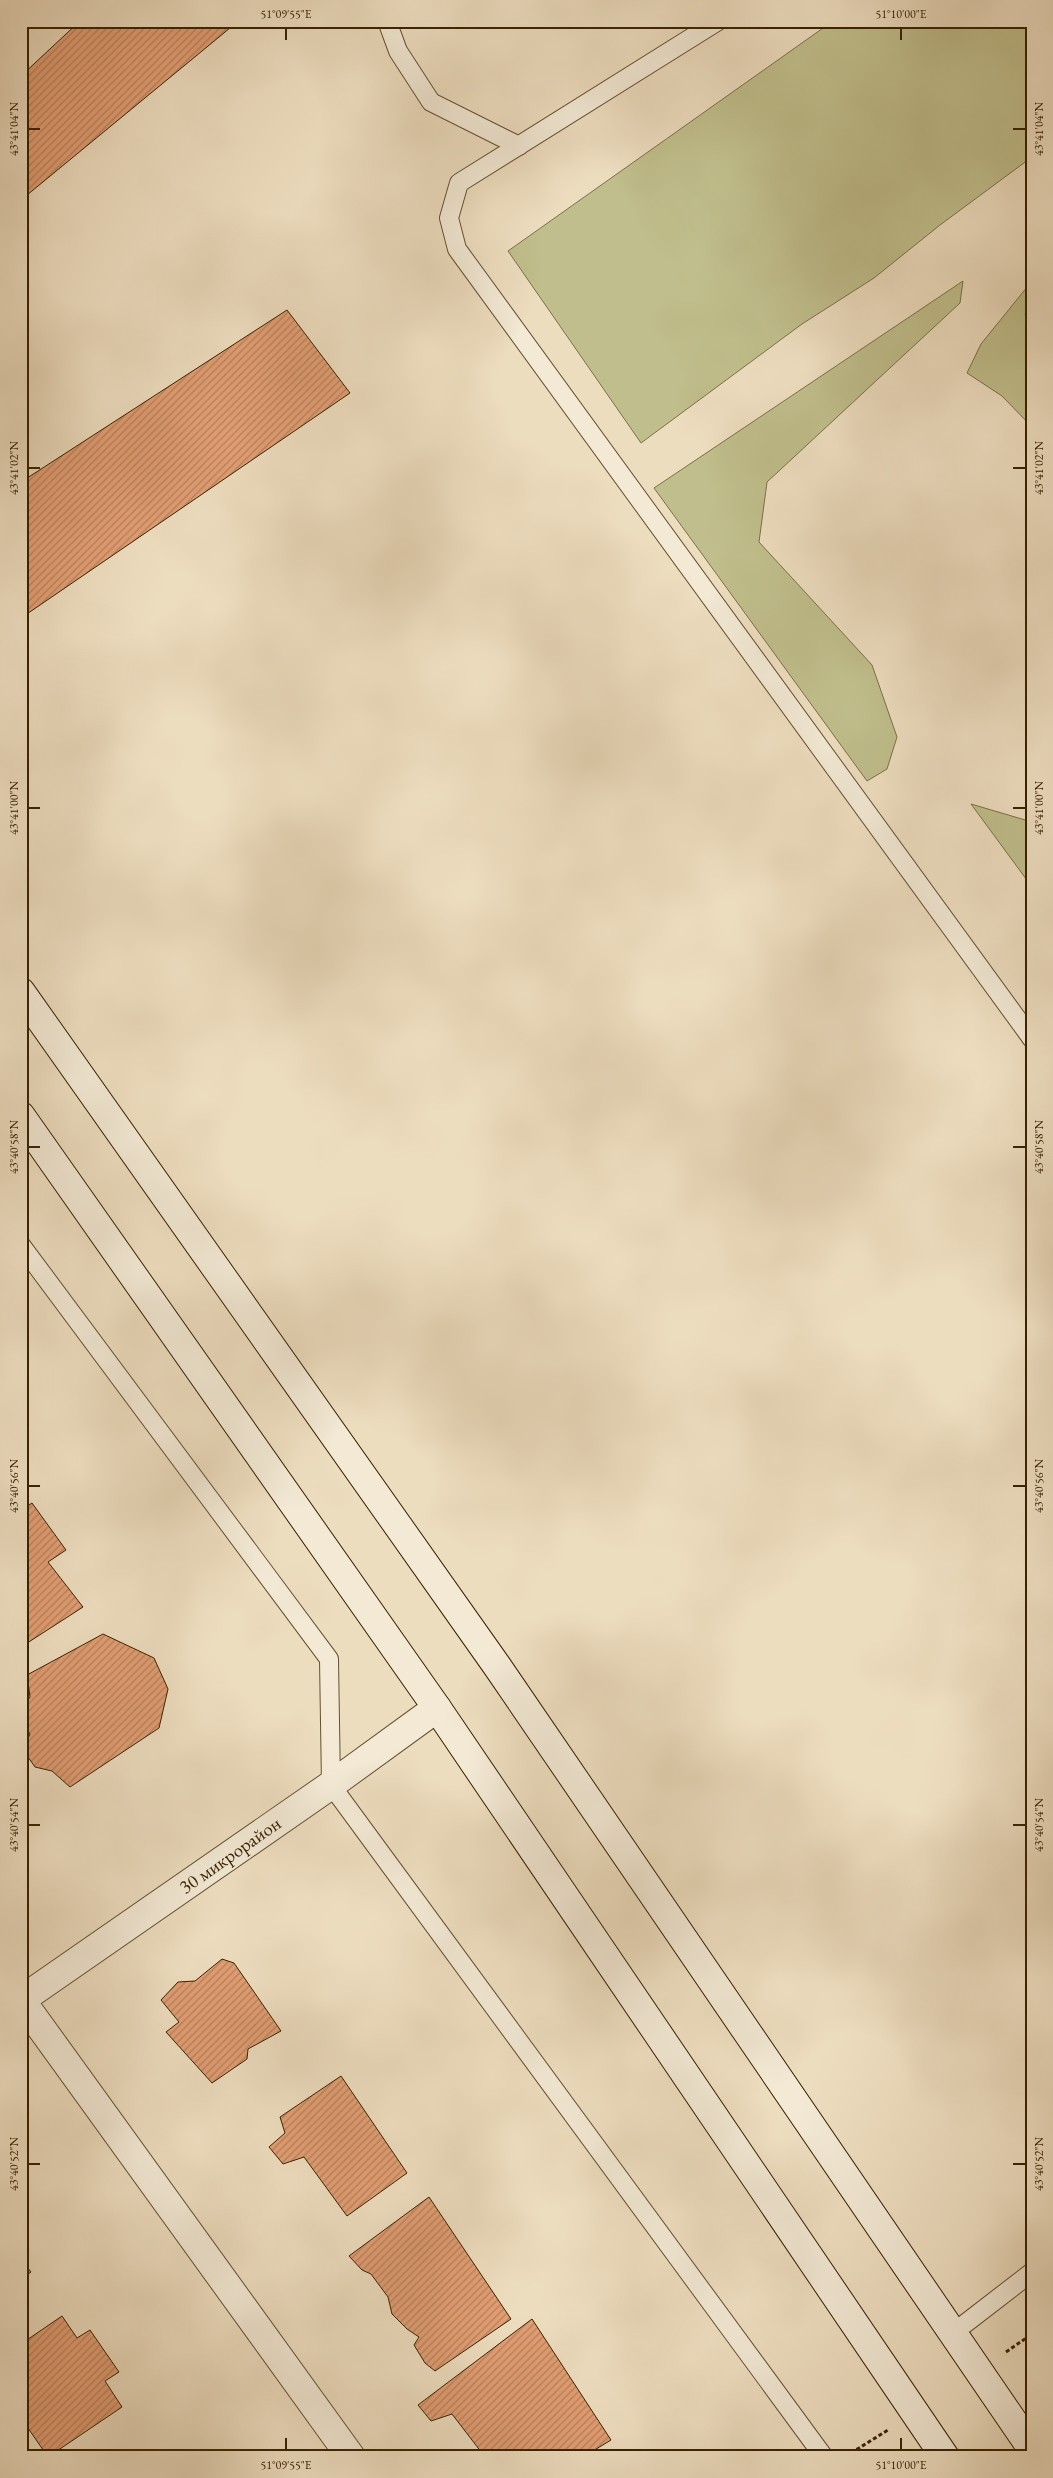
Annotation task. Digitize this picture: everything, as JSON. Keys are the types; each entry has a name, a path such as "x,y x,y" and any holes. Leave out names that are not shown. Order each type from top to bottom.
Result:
{"main road":[{"path":"21,992 497,1666 1032,2449"},
{"path":"21,1116 437,1708 945,2457"},
{"name":"30 микрорайон","path":"21,2000 332,1785 437,1708"},
{"path":"21,2000 351,2457"}],"lane":[{"path":"387,21 398,51 431,102 519,146"},
{"path":"718,21 459,183 449,218 457,248 1032,1039"},
{"path":"21,1245 329,1659 332,1785 824,2457"},
{"path":"953,2333 1032,2272"}],"path":[{"path":"846,2456 915,2413"}],"shaded area":[{"path":"833,21 1032,21 1032,157 940,225 874,278 802,324 641,443 508,251"},
{"path":"963,281 960,303 767,482 759,542 872,665 897,737 887,769 867,781 654,488"},
{"path":"1032,281 1032,427 1002,396 967,373 981,344"},
{"path":"971,804 1032,822 1032,887"}],"building":[{"path":"80,21 225,21 230,28 21,200 21,76"},
{"path":"287,310 350,393 21,618 21,482"},
{"path":"1032,310 1032,325 1025,314"},
{"path":"32,1503 66,1550 48,1562 83,1607 21,1647 21,1510"},
{"path":"103,1634 154,1658 168,1689 159,1728 70,1787 52,1771 35,1767 23,1750 30,1734 21,1721 21,1711 30,1697 27,1675"},
{"path":"222,1959 234,1963 281,2031 248,2049 247,2059 212,2083 166,2032 179,2022 161,2000 178,1982 195,1981"},
{"path":"341,2076 407,2173 347,2216 304,2157 283,2164 269,2147 285,2133 280,2117"},
{"path":"429,2197 511,2319 435,2371 425,2363 414,2345 419,2337 407,2329 392,2314 388,2297 371,2274 362,2270 349,2256"},
{"path":"21,2259 31,2272 21,2279"},
{"path":"62,2316 77,2338 90,2330 119,2372 105,2381 122,2407 48,2457 21,2418 21,2344"},
{"path":"532,2319 611,2440 583,2457 485,2457 452,2414 431,2421 418,2405"},
{"path":"175,2452 178,2457 168,2457"}]}
